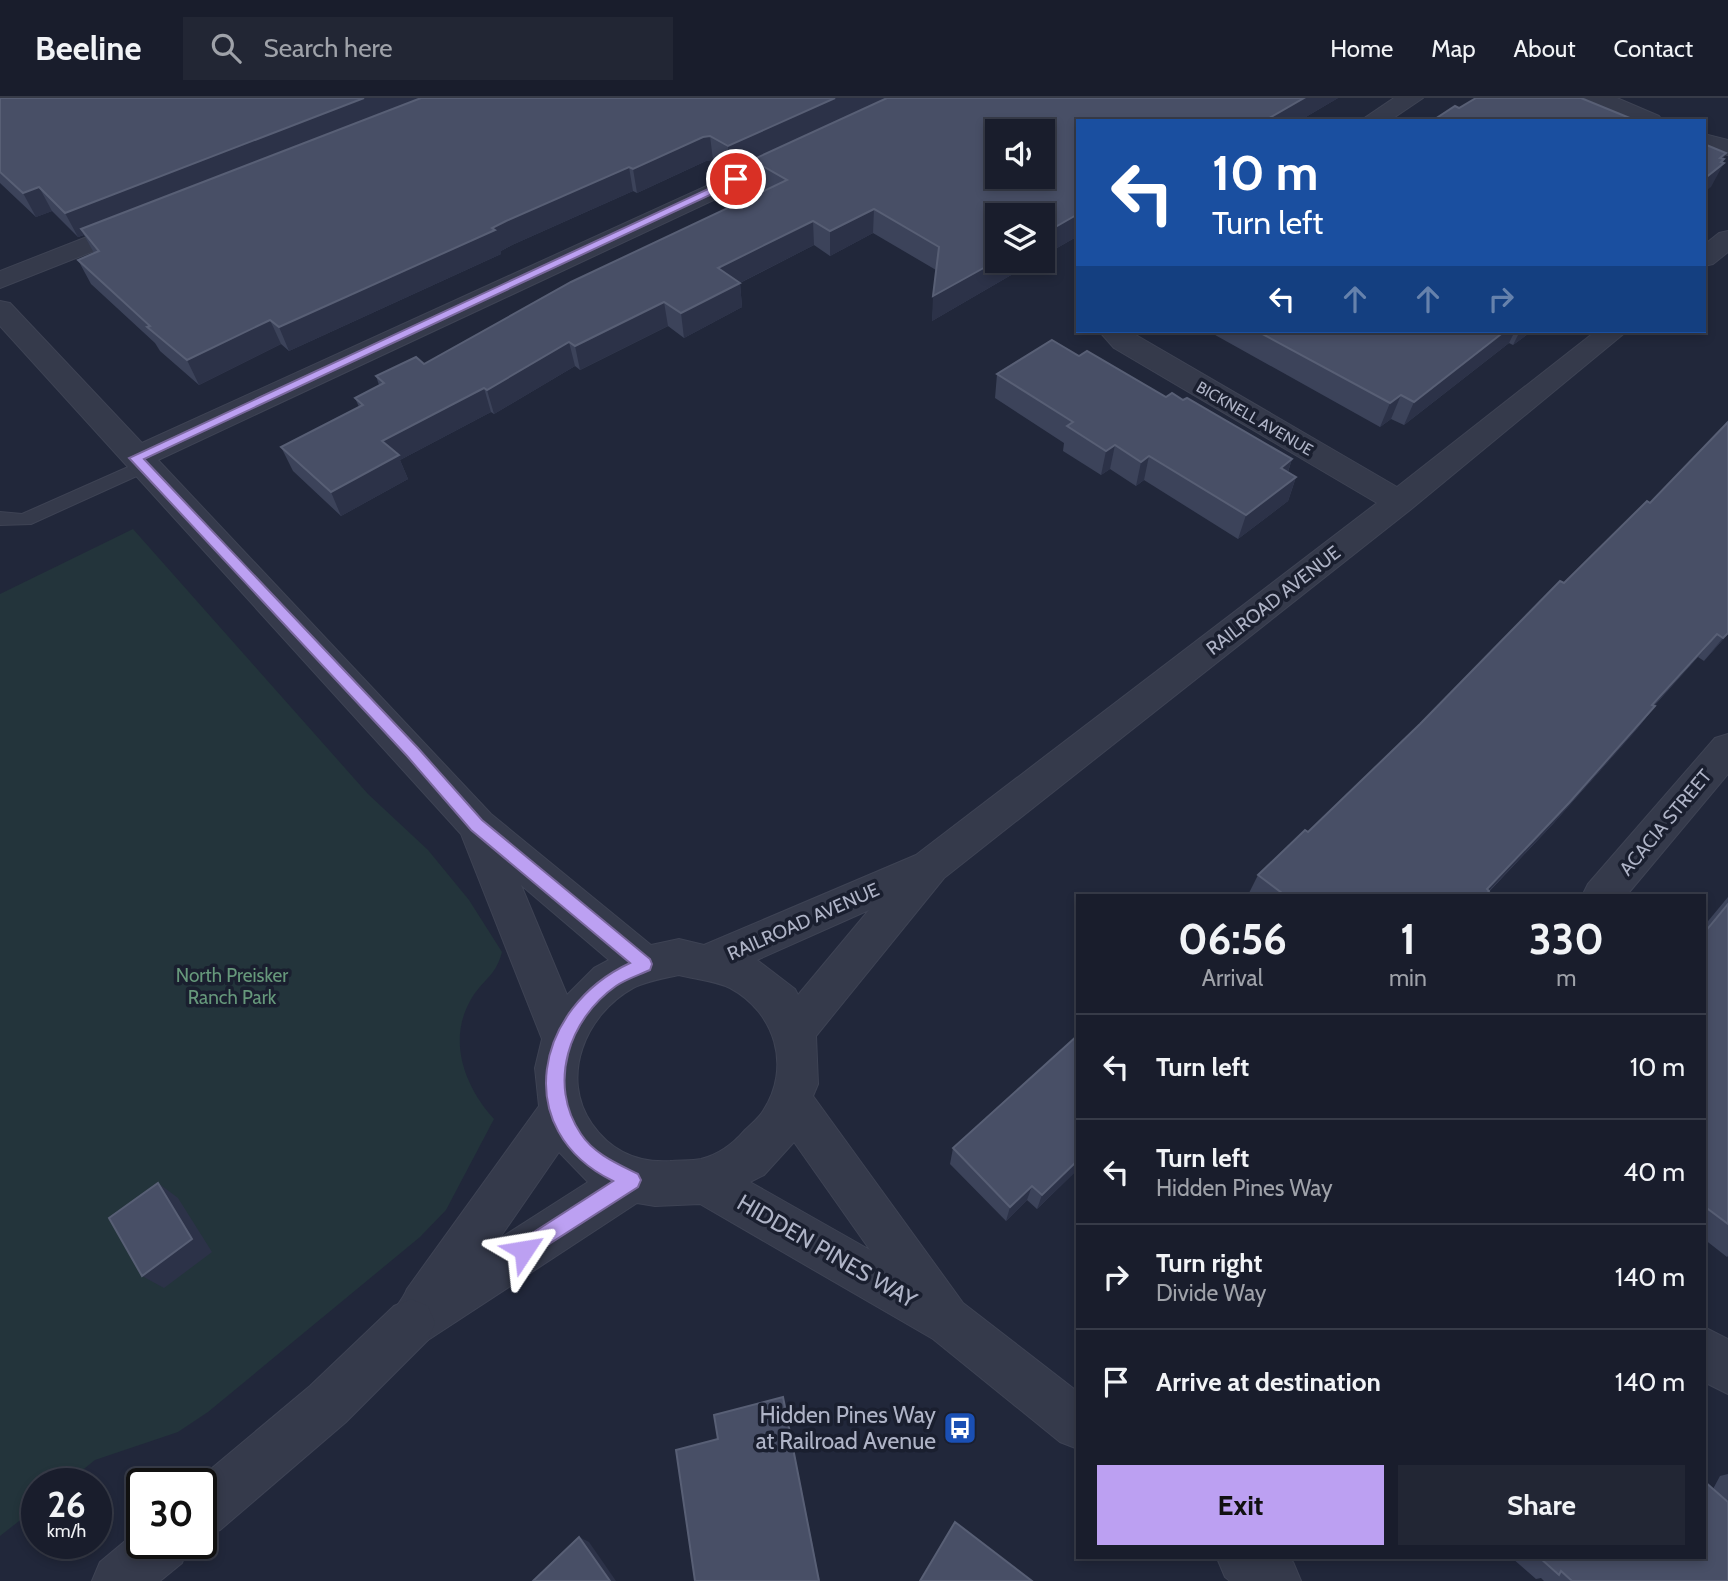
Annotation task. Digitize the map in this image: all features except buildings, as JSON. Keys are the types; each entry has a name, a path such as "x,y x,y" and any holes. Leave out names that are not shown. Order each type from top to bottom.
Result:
{"street":[{"path":"1375,119 1411,98"},
{"path":"1597,98 1646,119"},
{"path":"140,462 824,139"},
{"path":"1706,142 1728,148"},
{"path":"0,280 166,214"},
{"path":"1706,256 1728,239"},
{"path":"0,309 413,752 477,825 644,964"},
{"name":"BICKNELL AVENUE","path":"1115,333 1124,342 1399,502"},
{"name":"RAILROAD AVENUE","path":"795,1030 930,866 1399,502 1610,333"},
{"name":"ACACIA STREET","path":"1604,894 1728,748"},
{"path":"477,825 563,1037"},
{"name":"RAILROAD AVENUE","path":"713,960 930,866"},
{"path":"679,957 713,960 749,974 777,998 795,1030 800,1053 799,1078 792,1103 773,1136 742,1164 704,1181 668,1186 632,1180 600,1165 575,1142 560,1113 554,1076 563,1037 583,1006 610,981 644,964 679,957"},
{"name":"HIDDEN PINES WAY","path":"792,1103 950,1322"},
{"path":"217,1498 328,1404 411,1324 560,1113"},
{"path":"411,1324 632,1180"},
{"name":"HIDDEN PINES WAY","path":"704,1181 950,1322 1076,1422"},
{"path":"1706,1352 1728,1369"},
{"path":"119,1581 145,1559"},
{"path":"1245,1559 1274,1581"}],"lane":[{"path":"0,518 6,522 24,520 140,462"}],"green space":[{"name":"North Preisker Ranch Park","path":"133,529 368,794 428,850 469,900 502,952 497,966 473,996 465,1012 460,1045 467,1077 483,1106 494,1119 446,1210 420,1237 208,1412 178,1432 95,1460 85,1468 21,1468 21,1520 0,1536 0,594"}],"place":[{"name":"Hidden Pines Way at Railroad Avenue","path":"960,1428"}],"route":[{"path":"524,1250 632,1180 600,1165 575,1142 560,1113 554,1076 563,1037 583,1006 610,981 644,964 477,825 413,752 136,458 736,179"}]}
